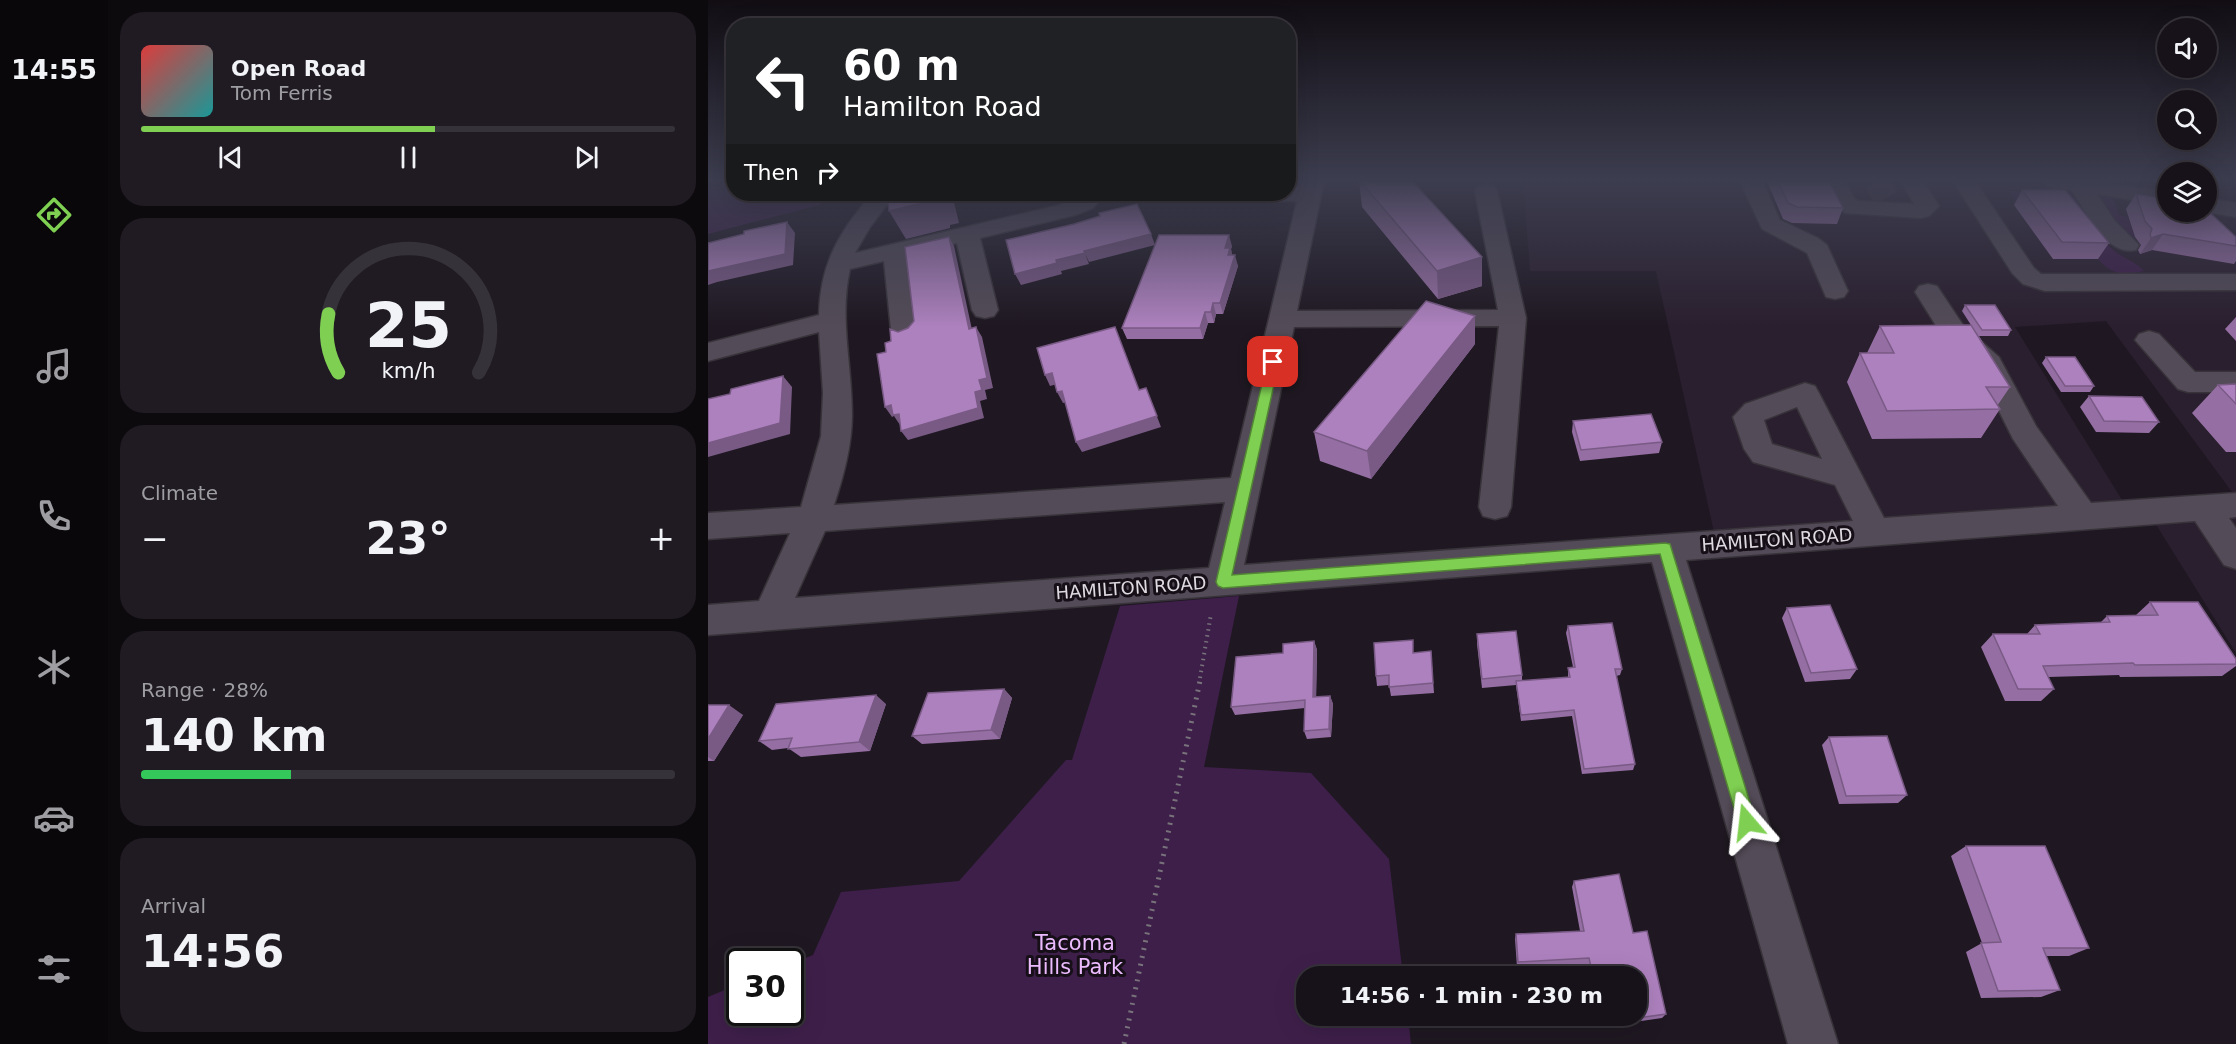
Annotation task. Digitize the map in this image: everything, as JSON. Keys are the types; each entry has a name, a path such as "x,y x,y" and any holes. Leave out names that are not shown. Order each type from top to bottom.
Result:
{"street":[{"path":"770,615 815,519 836,433 838,407 833,296 838,264 858,230"},
{"path":"838,264 981,230"},
{"path":"1223,582 1302,230"},
{"path":"1494,230 1513,318 1495,507"},
{"path":"1781,230 1814,246 1835,291"},
{"path":"1996,230 2025,273 2032,279 2045,283 2236,282"},
{"path":"2111,230 2135,249 2190,282"},
{"path":"967,233 985,310"},
{"path":"894,250 904,330"},
{"path":"1928,292 1953,331 1989,364 2024,431 2082,516"},
{"path":"1282,319 1513,318"},
{"path":"708,352 834,320"},
{"path":"2149,340 2188,382 2236,382"},
{"path":"1847,477 1875,532"},
{"path":"708,526 1244,489"},
{"name":"HAMILTON ROAD","path":"708,620 2236,505"},
{"path":"2203,507 2236,555"},
{"path":"1665,548 1813,1044"}],"path":[{"path":"1124,1044 1196,705 1211,614"}],"shaded area":[{"path":"1527,230 2236,230 2236,492 2232,492 2106,321 2015,327 2122,500 1714,532 1656,271 1530,271"},
{"path":"2236,518 2236,653 2155,523"}],"green space":[{"path":"708,230 724,230 708,234"},
{"path":"2055,230 2097,230 2118,254 2137,264 2144,271 2119,273 2103,265 2098,259"},
{"path":"2125,230 2132,230 2136,242"},
{"name":"Tacoma Hills Park","path":"1239,596 1204,767 1311,773 1389,859 1402,966 1296,966 1296,1026 1409,1026 1411,1044 708,1044 708,997 726,989 726,1026 804,1026 804,959 813,955 841,892 959,881 1066,760 1072,760 1120,606"}],"building":[{"path":"787,230 785,254 708,271 708,243 744,234 744,231"},
{"path":"1050,230 1149,230 1151,234 1084,251 1085,253 1056,260 1057,263 1015,274 1006,240"},
{"path":"1402,230 1457,230 1482,257 1437,271"},
{"path":"2053,230 2098,230 2109,243 2062,242"},
{"path":"2152,230 2228,230 2236,237 2236,246 2163,234 2151,238"},
{"path":"1159,235 1229,235 1225,248 1230,248 1228,255 1235,255 1220,303 1213,303 1211,312 1205,312 1200,328 1122,328"},
{"path":"949,237 969,329 976,327 987,378 979,380 982,390 975,392 978,408 901,431 899,414 893,415 891,405 885,407 877,354 886,352 885,343 891,341 890,329 898,332 908,328 914,321 905,247"},
{"path":"1426,301 1475,316 1367,451 1314,432"},
{"path":"1965,305 1995,305 2011,330 1982,330"},
{"path":"1971,325 2010,387 1986,387 2000,409 1887,411 1860,353 1894,353 1880,326"},
{"path":"1115,327 1139,390 1146,388 1157,416 1076,442 1062,391 1057,392 1052,373 1045,375 1037,348"},
{"path":"2046,357 2075,357 2094,386 2065,386"},
{"path":"783,376 780,423 708,443 708,399 730,394 731,389"},
{"path":"2236,384 2236,404 2218,385"},
{"path":"2089,396 2142,397 2159,422 2104,421"},
{"path":"1651,414 1662,442 1581,450 1573,421"},
{"path":"2150,602 2198,602 2236,659 2236,664 2135,665 2133,663 2043,666 2054,689 2018,689 1993,634 2040,634 2035,625 2110,622 2107,616 2158,615"},
{"path":"1830,605 1857,669 1811,673 1787,608"},
{"path":"1612,623 1622,669 1615,669 1635,764 1584,769 1574,710 1521,715 1516,681 1570,677 1568,668 1575,667 1568,626"},
{"path":"1516,631 1522,675 1482,679 1477,634"},
{"path":"1413,640 1413,653 1431,651 1433,683 1389,687 1389,675 1376,676 1374,643"},
{"path":"1314,641 1313,697 1330,696 1329,729 1304,731 1305,700 1231,707 1236,657 1283,653 1283,644"},
{"path":"1004,689 991,730 912,736 928,693"},
{"path":"876,695 859,742 788,749 792,738 759,741 776,704"},
{"path":"708,705 729,705 708,739"},
{"path":"1887,736 1907,795 1846,796 1829,737"},
{"path":"1966,846 2045,846 2089,948 2043,948 2060,990 1998,991 1981,943 2001,942"},
{"path":"1619,874 1633,933 1647,931 1666,1014 1647,1017 1647,966 1591,966 1589,958 1518,962 1516,934 1584,931 1574,881"}],"route":[{"path":"1273,362 1223,582 1665,548 1747,822"}]}
